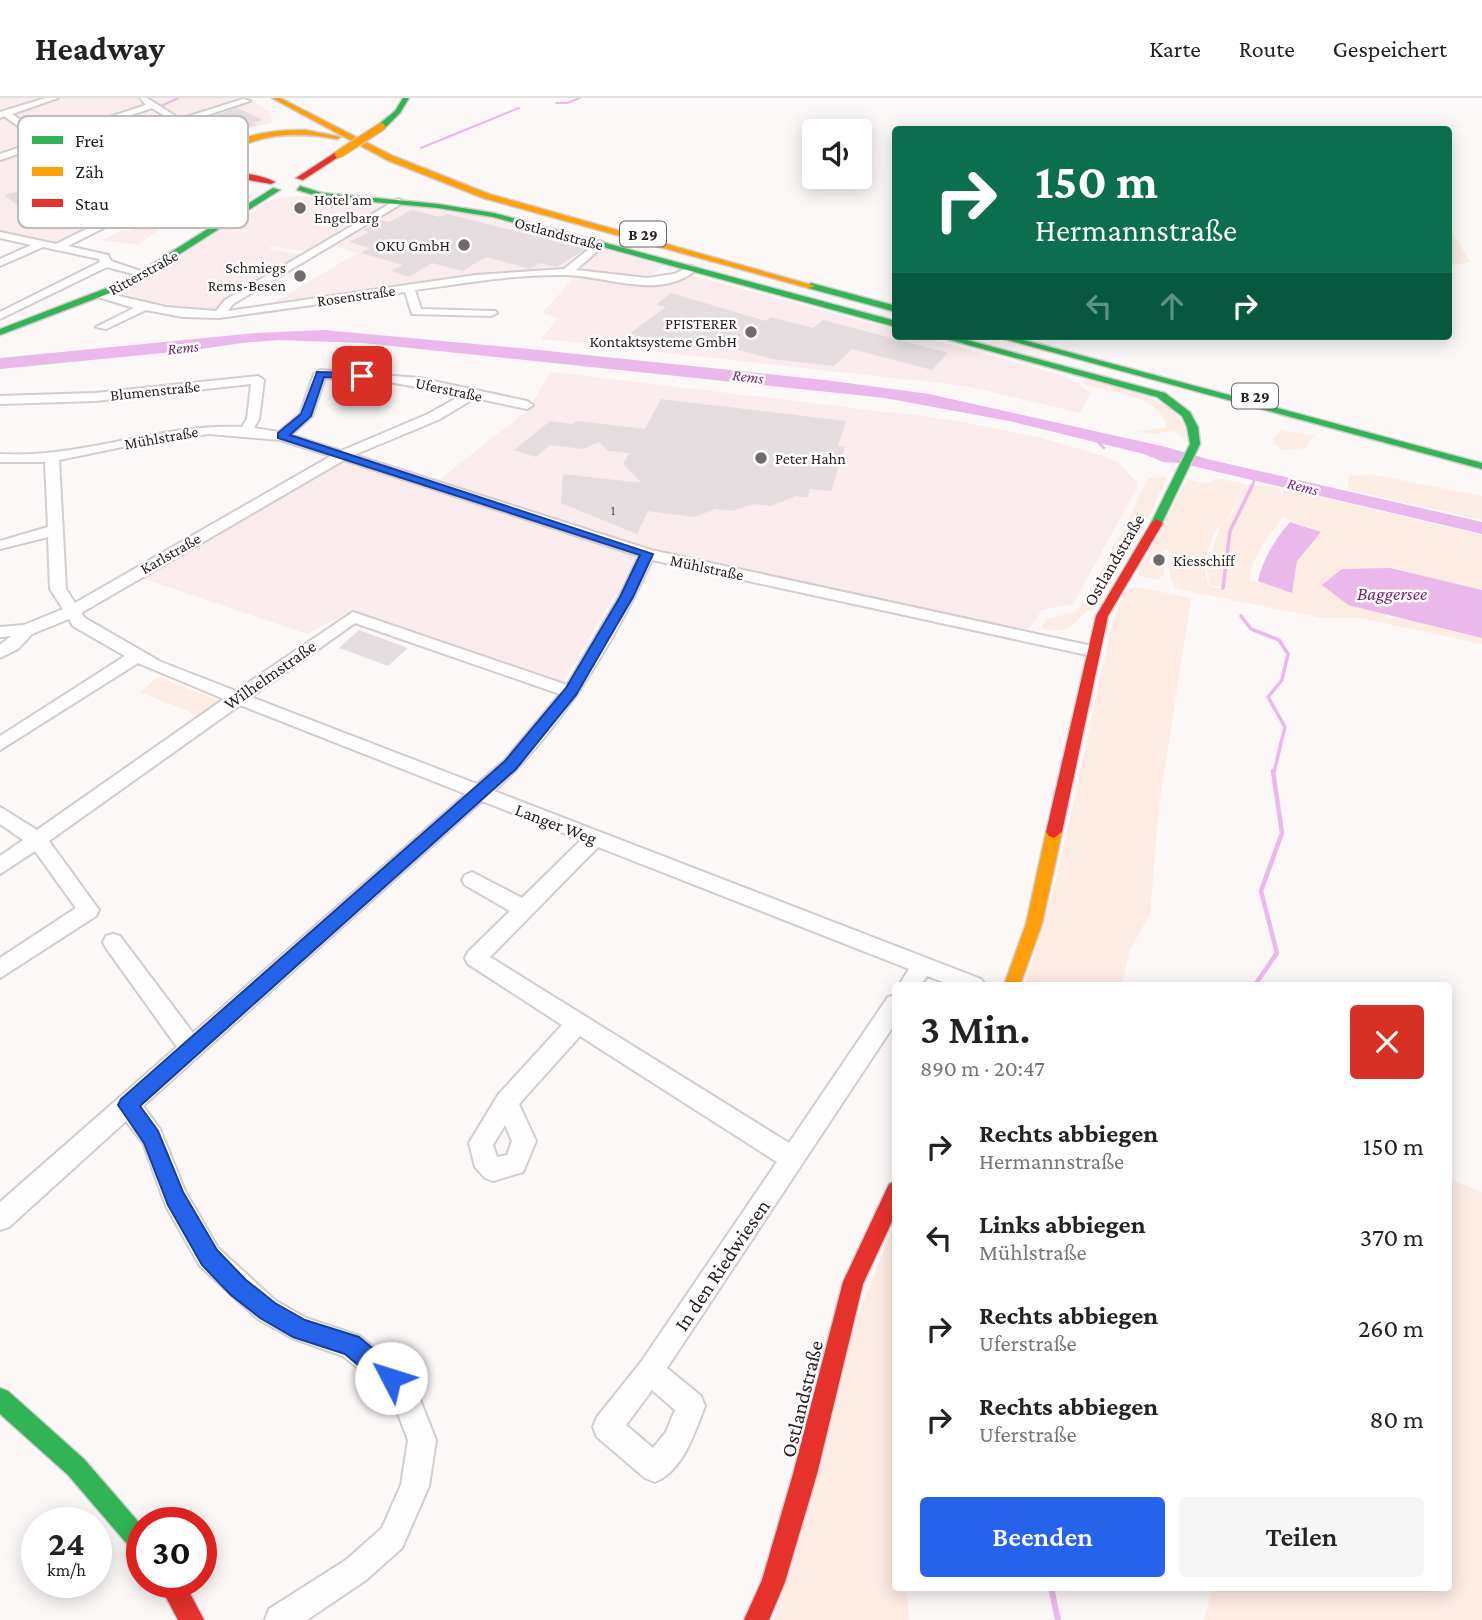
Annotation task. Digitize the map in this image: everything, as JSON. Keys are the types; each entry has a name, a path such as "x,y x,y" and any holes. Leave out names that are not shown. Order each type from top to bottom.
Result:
{"main road":[{"path":"248,137 279,124 283,119 282,112 266,98"},
{"name":"B 29","path":"275,98 390,158 467,189 527,209 892,308"},
{"path":"248,179 273,186 300,183 381,127 398,112 406,98"},
{"name":"B 29","path":"296,99 395,152 495,192 892,300"},
{"path":"248,140 282,134 321,133 390,158"},
{"name":"Ostlandstraße","path":"300,183 321,195 481,213 892,323"},
{"name":"Ritterstraße","path":"248,204 273,186"},
{"name":"Ritterstraße","path":"0,332 102,295 144,274 213,228"},
{"name":"Ostlandstraße","path":"955,340 1161,395 1177,404 1191,419 1195,430 1195,444 1158,522 1102,616 1092,651 1037,911 1013,982"},
{"name":"B 29","path":"1013,340 1482,466"},
{"name":"B 29","path":"1043,340 1482,457"},
{"name":"Ostlandstraße","path":"756,1620 773,1582 805,1474 853,1282 892,1199"},
{"path":"0,1399 57,1448 107,1498 126,1523"},
{"path":"179,1598 192,1620"}],"street":[{"path":"2,114 54,98"},
{"path":"141,98 170,116"},
{"path":"199,116 246,101"},
{"path":"120,116 153,105"},
{"path":"2,114 18,124"},
{"path":"0,157 18,151"},
{"path":"219,315 229,302 398,202"},
{"path":"56,248 96,228"},
{"path":"1,236 104,257 106,263"},
{"path":"567,272 599,244"},
{"path":"0,262 39,245"},
{"path":"0,316 106,263 144,274"},
{"name":"Rosenstraße","path":"102,295 146,306 219,315 476,278 567,272 657,283 675,279 692,270"},
{"path":"409,288 416,312 491,313"},
{"path":"102,327 146,306"},
{"name":"Uferstraße","path":"282,436 306,416 320,374 383,377 527,405"},
{"name":"Blumenstraße","path":"0,400 95,397 258,380 253,419 247,429"},
{"name":"Karlstraße","path":"0,653 26,630 71,612 343,456 433,417 473,394"},
{"name":"Mühlstraße","path":"0,458 52,459 181,432 247,429 282,436 647,554 1092,651"},
{"path":"52,459 58,589 71,612"},
{"path":"0,545 56,529"},
{"path":"0,1218 511,765 571,692 627,597 647,554"},
{"name":"Langer Weg","path":"71,612 79,622 100,636 155,666 966,982"},
{"name":"Wilhelmstraße","path":"0,866 353,617 571,692"},
{"path":"0,632 26,630"},
{"path":"0,744 137,656"},
{"path":"0,814 37,840 89,910 0,969"},
{"path":"594,839 475,958 793,1159"},
{"path":"472,880 524,909"},
{"path":"114,942 191,1048"},
{"path":"911,982 922,966"},
{"name":"In den Riedwiesen","path":"650,1371 892,1010"},
{"path":"506,1102 577,1024"},
{"path":"128,1105 152,1138 175,1198 209,1258 267,1310 301,1329 351,1345 381,1370 405,1397 422,1440 415,1486 392,1538 356,1570 280,1620"}],"shaded area":[{"path":"0,98 251,98 271,114 273,122 248,129 248,116 18,116 18,228 92,228 56,246 0,233"},
{"path":"297,196 381,205 378,210 309,252 271,246 269,249 306,255 214,310 181,309 120,297 119,292 145,281 223,228 248,228 248,213 273,199"},
{"path":"398,205 480,216 664,266 643,279 564,270 520,272 455,278 268,306 357,253 336,246"},
{"path":"137,228 159,230 137,245 103,240 122,230 131,231"},
{"path":"1452,228 1454,235 1470,262 1452,265"},
{"path":"690,275 892,329 892,340 933,340 1065,376 1091,393 1080,413 966,386 541,339 558,318 542,313 576,276 655,285 677,282"},
{"path":"551,372 946,419 1038,437 1107,457 1121,465 1137,483 1137,488 1073,604 1042,610 1028,630 642,549 560,688 343,615 307,634 139,577 349,453 436,482 527,411"},
{"path":"1088,380 1132,392 1164,405 1176,414 1183,425 1185,439 1174,431 1152,434 1128,429 1141,431 1167,427 1154,407 1131,396 1081,383"},
{"path":"1282,431 1314,435 1306,448 1283,450 1273,443 1274,437"},
{"path":"1371,474 1482,496 1482,520 1347,489 1349,476"},
{"path":"1167,477 1142,530 1104,587 1093,610 1087,611 1063,630 1041,628 1046,619 1075,612 1083,603 1148,478"},
{"path":"1216,478 1246,484 1240,494 1247,484 1280,488 1283,500 1282,488 1482,535 1482,590 1390,568 1386,617 1409,619 1482,638 1482,644 1360,618 1321,618 1177,589 1170,580 1169,551 1164,550 1164,573 1159,580 1139,576 1138,573 1187,479 1207,484","holes":["1240,494 1234,512 1220,526 1207,569 1209,584 1237,591 1210,587 1205,573 1212,538 1220,525 1231,513","1284,518 1320,532 1297,561 1291,592 1258,581 1251,583 1251,570 1258,554 1266,539"]},
{"path":"1138,587 1191,598 1159,807 1150,914 1130,949 1123,982 1026,982 1058,872 1113,621 1126,589"},
{"path":"158,677 220,701 202,717 140,692"},
{"path":"1452,1180 1482,1192 1482,1620 1204,1620 1212,1591 1452,1591"},
{"path":"892,1229 892,1591 907,1591 909,1620 774,1620 852,1331"}],"water":[{"name":"Rems","path":"324,330 825,380 929,394 1482,522 1482,534 1180,463 1163,462 1144,454 1009,421 885,398 363,343 278,340 0,369 0,358 257,333"},
{"path":"1290,522 1321,532 1297,561 1292,593 1258,581 1270,550"},
{"name":"Baggersee","path":"1390,568 1482,590 1482,638 1348,605 1322,585 1342,569"}],"building":[{"path":"237,108 263,120 252,123 257,125 248,128 248,116 214,116"},
{"path":"18,191 18,205 17,205 4,195"},
{"name":"OKU GmbH","path":"412,210 440,217 448,214 585,249 557,267 540,263 530,269 486,257 462,271 432,263 409,277 391,271 403,265 361,253 370,248 349,242 369,232 363,230 382,220 389,222"},
{"name":"PFISTERER Kontaktsysteme GmbH","path":"671,293 766,321 771,317 813,328 823,320 948,353 932,370 852,349 834,366 772,359 727,347 722,351 690,342 682,349 658,346 662,343 629,334 666,307 656,305"},
{"name":"Peter Hahn","path":"661,399 846,421 838,446 845,447 831,491 810,489 807,498 796,496 771,506 753,504 732,511 716,509 694,517 648,511 637,534 561,503 563,474 642,483 623,464 629,453 608,451 599,442 583,449 550,445 536,457 514,450 550,421 572,424 577,421 645,429"},
{"path":"359,630 408,648 388,666 339,648"}],"waterway":[{"path":"163,105 178,98"},
{"path":"556,103 567,103 580,98"},
{"path":"421,148 519,108"},
{"path":"1095,439 1104,448"},
{"path":"1251,488 1256,477"},
{"path":"1223,588 1230,531 1252,486"},
{"path":"1241,616 1251,629 1279,640 1288,654 1282,680 1268,697 1285,727 1274,772"},
{"path":"1257,982 1277,953 1261,891 1282,833 1273,771"},
{"path":"1052,1591 1058,1620"}],"traffic: fast":[{"path":"381,127 398,112 406,98"},
{"path":"300,188 321,195 438,206 494,215 892,323"},
{"path":"248,208 276,190"},
{"path":"0,332 128,283 216,228"},
{"path":"811,286 892,308"},
{"path":"956,340 1161,395 1181,409 1193,427 1195,444 1157,523"},
{"path":"1013,340 1482,466"},
{"path":"0,1399 76,1467 126,1525"}],"traffic: slow":[{"path":"275,98 390,158 486,196 811,286"},
{"path":"339,154 381,127"},
{"path":"248,139 289,132 337,137"},
{"path":"1013,982 1034,924 1054,832"}],"traffic: jam":[{"path":"300,178 339,154"},
{"path":"248,178 271,182"},
{"path":"1054,832 1102,616 1157,523"},
{"path":"756,1620 773,1582 805,1474 853,1282 892,1199"},
{"path":"179,1598 192,1620"}],"place":[{"name":"Hotel am Engelbarg","path":"300,208"},
{"name":"OKU GmbH","path":"464,245"},
{"name":"Schmiegs Rems-Besen","path":"300,276"},
{"name":"PFISTERER Kontaktsysteme GmbH","path":"751,332"},
{"name":"Peter Hahn","path":"761,458"},
{"name":"Kiesschiff","path":"1159,560"}],"route":[{"path":"362,376 320,374 306,416 282,436 647,554 627,597 571,692 511,765 128,1105 152,1138 175,1198 209,1258 267,1310 301,1329 351,1345 391,1378"}]}
